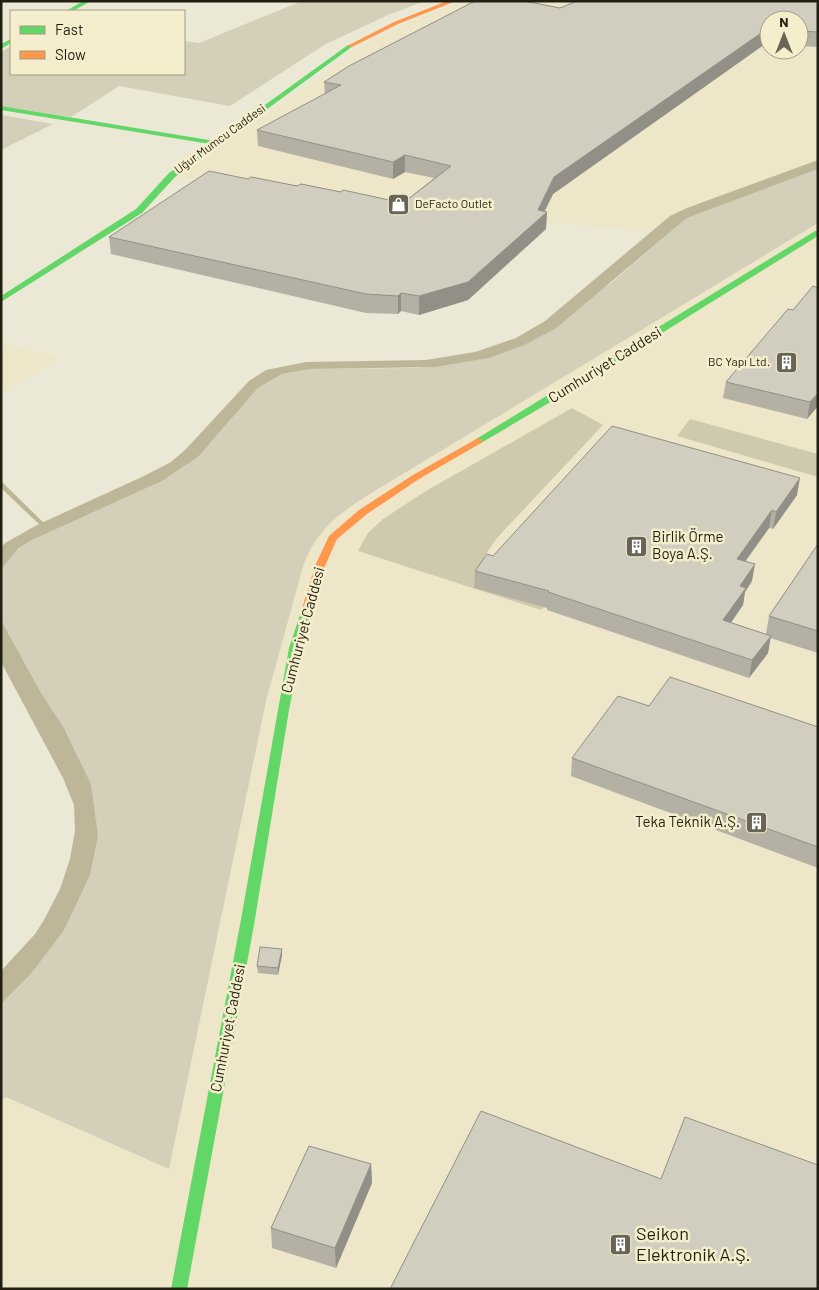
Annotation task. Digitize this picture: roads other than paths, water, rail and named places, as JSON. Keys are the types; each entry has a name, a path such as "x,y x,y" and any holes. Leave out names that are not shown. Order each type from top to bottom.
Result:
{"street":[{"path":"71,10 88,1"},
{"name":"Uğur Mumcu Caddesi","path":"1,300 139,211 172,175 345,49 396,23 453,1"},
{"path":"1,108 216,143"},
{"name":"Cumhuriyet Caddesi","path":"179,1289 247,925 292,666 320,566 333,538 363,512 416,477 564,390 818,233"}],"waterway":[{"path":"1,484 45,527"}],"place":[{"name":"DeFacto Outlet","path":"399,204"},
{"name":"BC Yapı Ltd.","path":"786,362"},
{"name":"Birlik Örme Boya A.Ş.","path":"636,546"},
{"name":"Teka Teknik A.Ş.","path":"756,822"},
{"name":"Seikon Elektronik A.Ş.","path":"620,1244"}]}
